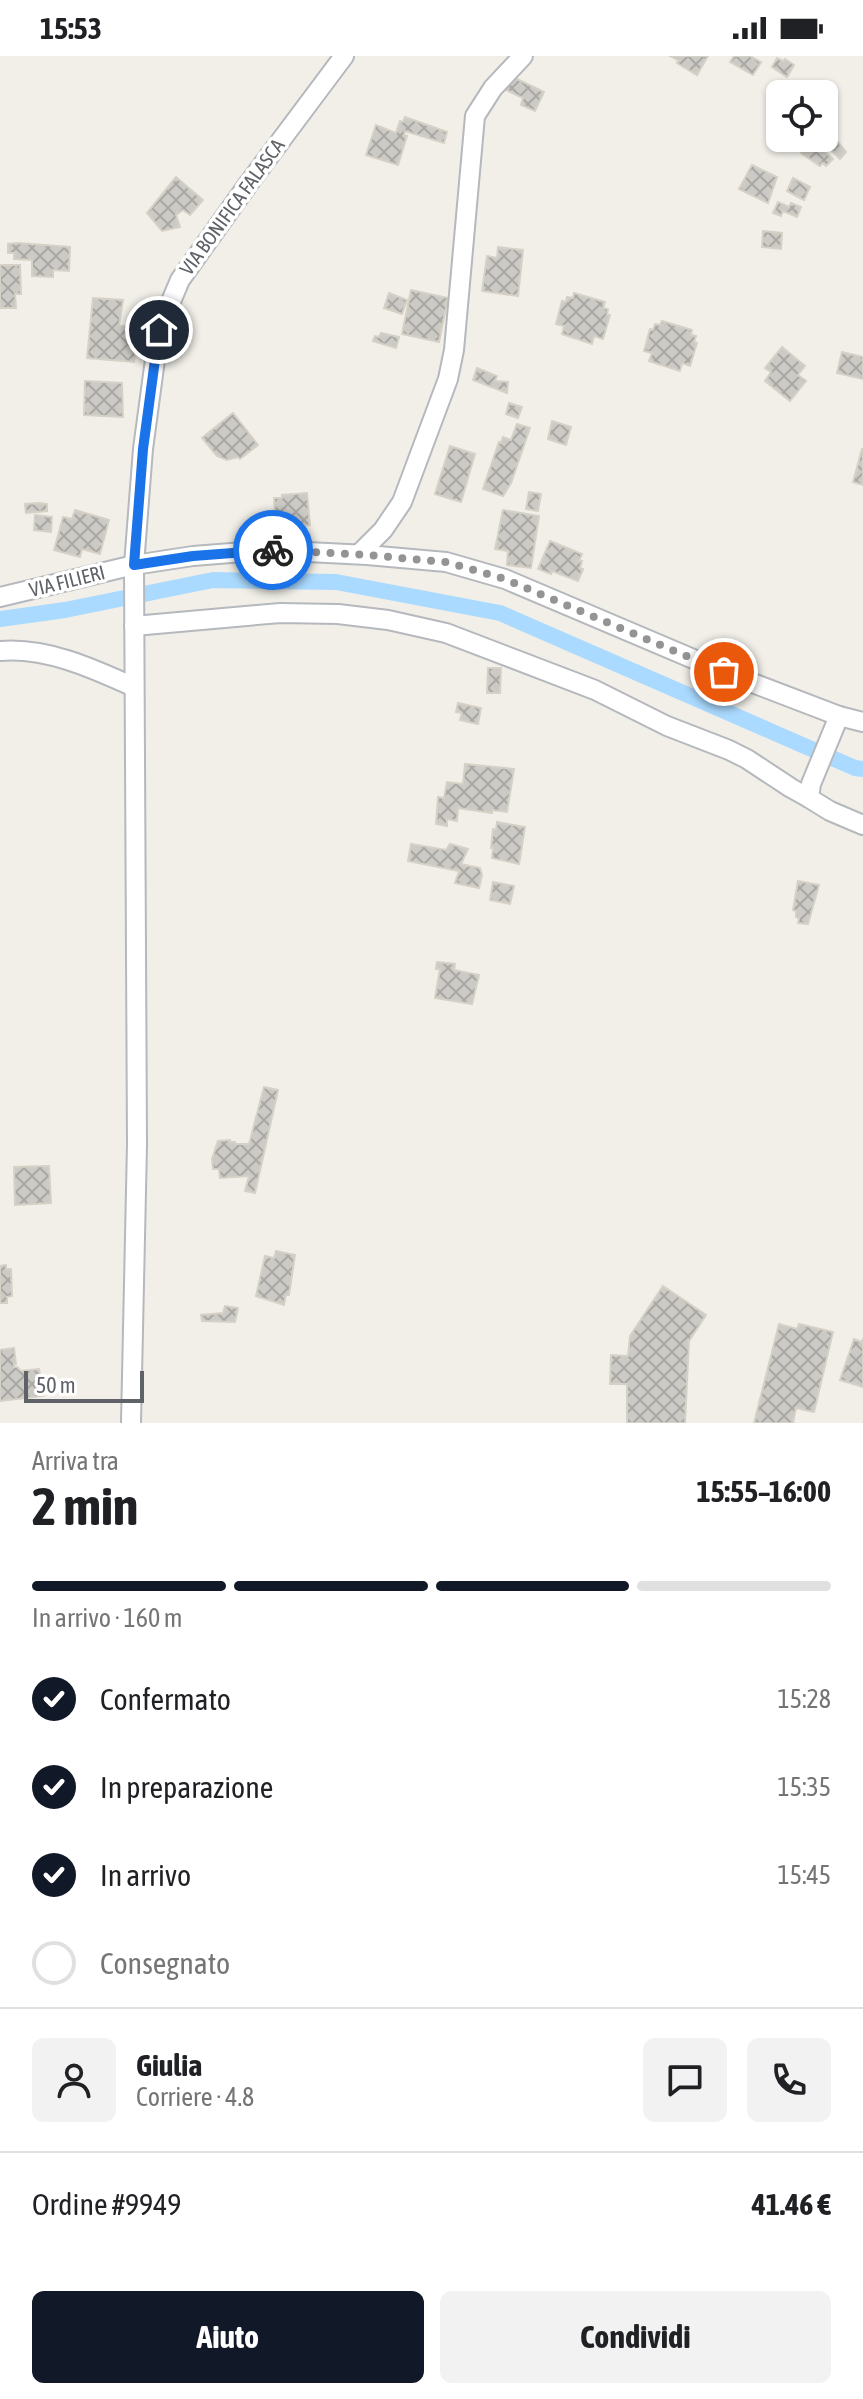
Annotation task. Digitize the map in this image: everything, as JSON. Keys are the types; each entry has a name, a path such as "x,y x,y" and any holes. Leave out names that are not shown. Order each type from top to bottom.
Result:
{"street":[{"name":"VIA BONIFICA FALASCA","path":"131,1423 137,1144 134,573 143,449 159,330 180,280 344,56"},
{"path":"359,554 383,530 402,502 448,379 454,350 475,116 493,88 523,56"},
{"name":"VIA FILIERI","path":"0,597 134,573 193,556 268,550 446,562 505,579 838,719 863,722"},
{"path":"134,621 280,613 338,614 433,629 595,690 667,726 747,759 791,788 810,791 830,811 863,825"},
{"path":"0,651 15,650 80,663 134,687"},
{"path":"810,791 838,719"}],"building":[{"path":"670,56 708,56 697,75"},
{"path":"734,56 750,56 761,62 753,75 730,62"},
{"path":"777,58 794,65 787,77 772,67"},
{"path":"515,78 544,92 535,111 521,105 523,98 504,89 509,79 514,81"},
{"path":"405,117 447,132 444,143 405,131 404,135 407,136 398,165 366,155 376,125 396,133"},
{"path":"838,142 846,152 840,159 833,152 838,152"},
{"path":"825,152 833,159 826,166 822,163 820,166 801,153"},
{"path":"752,165 777,177 768,203 739,189"},
{"path":"176,177 203,200 190,215 183,210 176,215 180,227 162,231 147,213"},
{"path":"793,178 810,187 804,200 787,191"},
{"path":"778,202 789,207 791,203 801,207 797,217 783,211 781,216 773,213"},
{"path":"763,231 782,233 781,249 762,247"},
{"path":"8,244 70,247 69,271 53,270 53,277 32,276 32,260 14,259 14,253 8,253"},
{"path":"498,247 523,250 518,296 482,291 487,256 497,258"},
{"path":"0,265 20,265 21,294 15,294 16,308 0,308"},
{"path":"411,290 448,298 439,342 402,334"},
{"path":"389,293 407,300 402,314 384,308"},
{"path":"574,293 605,302 603,308 608,309 607,315 610,315 603,339 594,336 592,344 562,334 564,326 556,324 562,301 566,302 567,297 573,298"},
{"path":"93,298 123,300 119,326 138,326 134,362 87,358"},
{"path":"662,321 692,330 691,335 696,336 690,366 682,363 680,371 649,361 652,353 644,351 650,329 653,330 655,324 660,325"},
{"path":"381,333 399,337 396,348 373,341"},
{"path":"782,347 805,366 798,375 806,381 790,401 765,381 771,372 765,368"},
{"path":"842,352 863,357 863,379 837,373"},
{"path":"477,368 497,376 495,381 508,382 507,393 473,380"},
{"path":"85,381 122,383 123,417 84,415"},
{"path":"509,403 522,407 518,418 506,414"},
{"path":"233,413 258,445 240,459 227,460 217,456 202,438"},
{"path":"552,421 571,427 566,445 548,439"},
{"path":"517,424 530,428 511,483 503,496 483,489 499,442 503,437 511,440"},
{"path":"450,446 475,454 461,502 435,494"},
{"path":"863,449 863,485 853,482"},
{"path":"529,492 541,494 538,511 526,509"},
{"path":"307,493 310,525 276,528 274,498"},
{"path":"25,504 47,504 47,511 26,513"},
{"path":"75,510 109,520 100,554 82,549 80,557 54,550 63,517 72,519"},
{"path":"503,510 539,516 531,568 507,565 508,551 495,549"},
{"path":"35,515 52,517 51,532 34,530"},
{"path":"550,541 582,554 579,561 582,561 580,568 583,569 578,581 538,569"},
{"path":"488,668 501,668 500,693 487,693"},
{"path":"458,703 481,708 478,724 460,720 462,713 456,712"},
{"path":"465,764 514,769 507,812 458,808 457,821 447,819 447,826 436,824 438,797 444,798 447,782 463,784"},
{"path":"497,822 525,827 519,864 492,858 493,829 496,830"},
{"path":"411,844 446,850 450,844 468,849 461,864 480,868 479,888 455,883 459,871 408,861"},
{"path":"798,881 819,885 808,924 798,923 799,918 793,910"},
{"path":"493,882 514,886 510,904 490,900"},
{"path":"437,962 455,964 454,970 479,975 472,1004 435,998 440,969 436,969"},
{"path":"264,1087 278,1090 255,1193 245,1191 249,1176 220,1178 219,1169 213,1169 212,1159 218,1141 249,1144"},
{"path":"49,1166 51,1203 15,1205 14,1167"},
{"path":"276,1251 295,1255 289,1295 286,1295 284,1305 256,1296 265,1256 274,1258"},
{"path":"6,1265 6,1269 11,1269 12,1296 7,1297 7,1303 0,1303 0,1266"},
{"path":"663,1286 706,1315 689,1341 685,1423 627,1423 627,1384 610,1384 611,1355 628,1356 630,1336"},
{"path":"225,1306 238,1308 235,1322 202,1321 201,1315 223,1313"},
{"path":"779,1324 797,1329 799,1324 833,1332 814,1412 796,1408 793,1423 754,1423"},
{"path":"854,1339 861,1342 863,1339 863,1387 840,1380"},
{"path":"14,1348 14,1367 21,1371 39,1369 43,1396 0,1401 0,1350"}],"waterway":[{"path":"0,619 65,610 213,580 336,582 500,613 863,769"}],"way so far":[{"path":"273,550 446,562 505,579 724,672"}],"route":[{"path":"159,330 143,449 134,565 193,556 273,550"}]}
